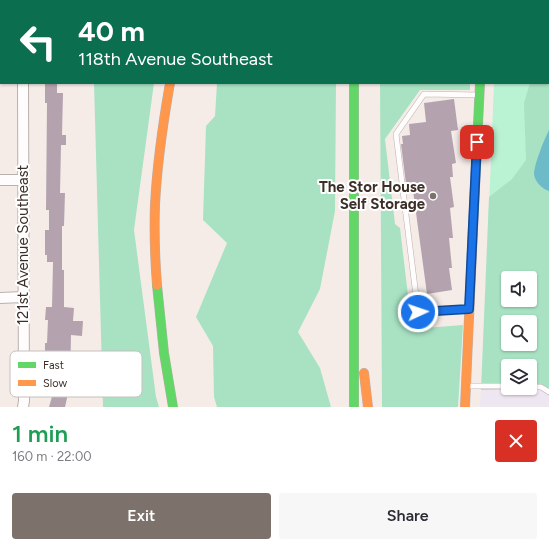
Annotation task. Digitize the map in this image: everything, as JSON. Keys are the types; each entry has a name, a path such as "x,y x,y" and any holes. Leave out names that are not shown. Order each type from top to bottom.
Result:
{"main road":[{"path":"170,84 164,116 155,205 158,313 173,407"},
{"path":"354,84 354,407"},
{"path":"465,407 480,84"},
{"path":"353,256 368,407"}],"street":[{"name":"121st Avenue Southeast","path":"23,84 23,351"},
{"path":"0,180 23,180"},
{"path":"0,298 23,298"}],"lane":[{"path":"469,309 418,312 396,134 424,94 480,95"},
{"path":"466,386 501,386"},
{"path":"537,387 541,387 549,392"}],"shaded area":[{"path":"537,389 549,389 549,407 480,407 481,390 501,390 501,395 537,395"}],"green space":[{"path":"94,84 154,84 134,230 156,397 159,407 103,407 103,397 142,397 142,351 101,351"},
{"path":"217,84 336,84 335,211 320,289 298,332 320,368 331,407 217,407 214,397 213,346 196,317 227,243 203,220 206,126 215,116"},
{"path":"380,84 470,84 470,90 420,90 385,139 395,224 400,228 412,329 463,325 458,407 382,407"},
{"path":"494,84 549,84 549,233 488,231"},
{"path":"530,84 549,84 549,389 537,389 537,359 501,359 501,390 481,390 489,197 512,179 526,160 524,103"}],"water":[{"path":"549,130 549,191 539,184 535,179 534,173 542,145"}],"building":[{"path":"45,84 57,84 57,93 63,93 62,135 66,135 66,145 61,145 60,193 65,193 64,226 62,226 64,307 74,308 73,321 83,321 82,336 71,335 71,351 45,351 45,343 47,343 48,320 45,320 46,307 52,307 53,262 47,262 47,255 45,255 45,230 49,230 49,210 46,210 47,103 45,103"},
{"name":"The Stor House Self Storage","path":"454,99 458,130 451,131 456,163 452,164 453,177 450,177 454,207 450,208 453,238 449,238 452,268 449,268 452,290 427,294 412,183 406,184 401,144 403,144 402,136 410,135 409,124 426,122 424,103"},
{"path":"52,397 67,397 65,407 49,407"}],"traffic: fast":[{"path":"354,84 354,407"},
{"path":"473,228 480,84"},
{"path":"157,285 164,353 173,407"}],"traffic: slow":[{"path":"157,285 155,255 156,190 170,84"},
{"path":"465,407 473,228"},
{"path":"364,373 368,407"}],"place":[{"name":"The Stor House Self Storage","path":"433,196"}],"route":[{"path":"418,312 469,309 477,142"}]}
